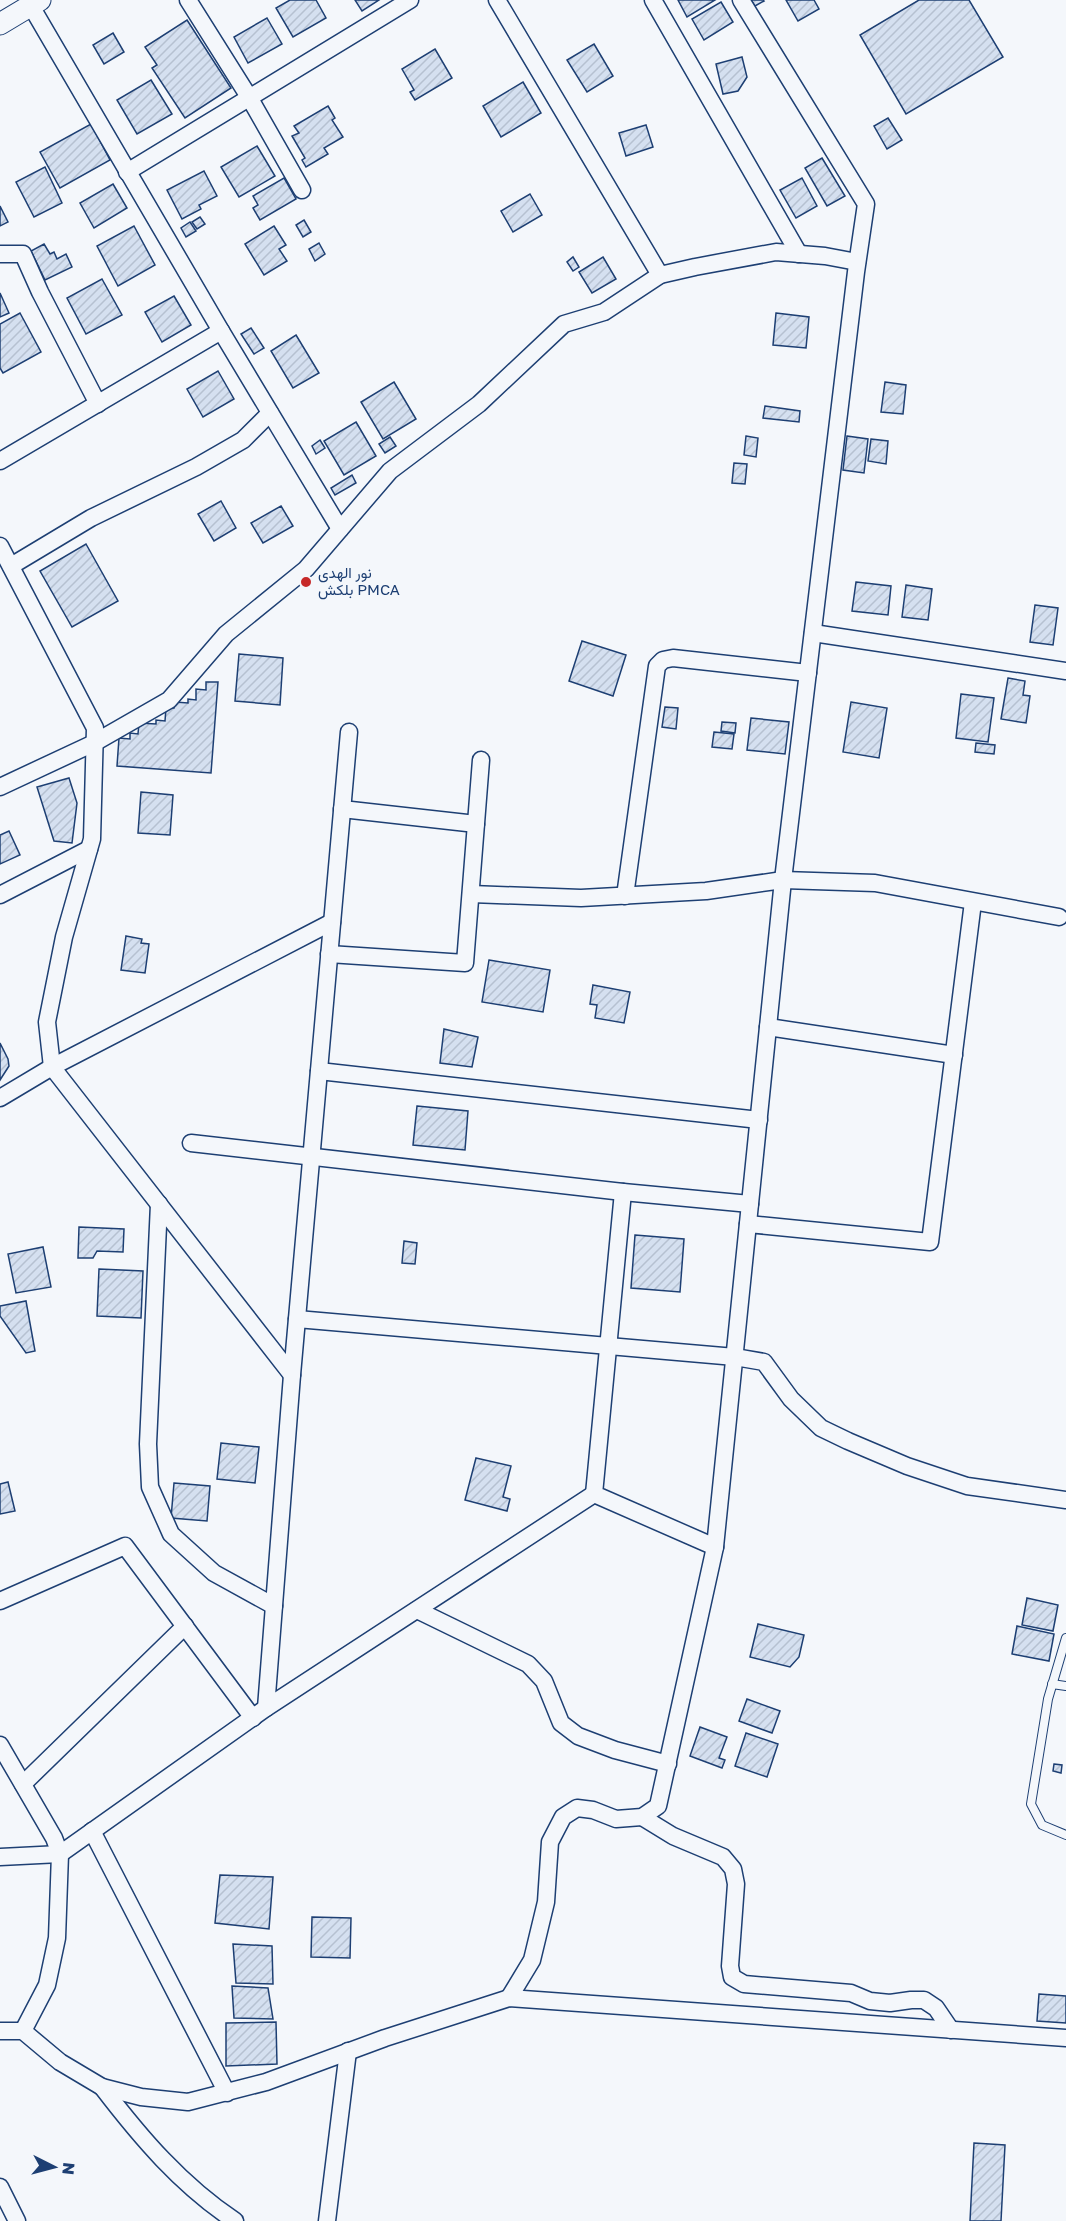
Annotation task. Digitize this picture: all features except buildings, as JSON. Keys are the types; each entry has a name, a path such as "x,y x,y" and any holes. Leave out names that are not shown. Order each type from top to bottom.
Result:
{"street":[{"path":"188,0 249,97 302,190"},
{"path":"127,172 410,0"},
{"path":"497,0 660,275"},
{"path":"653,0 799,254"},
{"path":"509,1998 532,1960 546,1902 550,1842 563,1816 576,1808 593,1810 616,1819 642,1817 658,1806 715,1547 783,880 857,262 866,204 741,0"},
{"path":"0,24 36,3 127,172 340,529"},
{"path":"0,787 94,742 170,700 226,634 306,570 390,471 479,404 564,324 604,312 660,275 776,252 825,256 857,262"},
{"path":"0,254 23,254 98,404"},
{"path":"0,461 221,331"},
{"path":"11,567 91,518 196,467 243,440 270,413"},
{"path":"0,546 94,728 92,839 64,938 47,1022 52,1067 292,1375"},
{"path":"813,633 1066,670"},
{"path":"625,896 657,666 663,660 674,658 808,673"},
{"path":"260,1713 274,1606 292,1375 349,732"},
{"path":"329,954 465,963 481,760"},
{"path":"342,809 476,824"},
{"path":"0,895 89,849"},
{"path":"471,894 581,898 706,891 783,880 875,884 1059,917"},
{"path":"748,1224 930,1242 973,902"},
{"path":"0,1098 52,1067 332,922"},
{"path":"768,1027 954,1055"},
{"path":"319,1071 759,1119"},
{"path":"191,1143 623,1192 750,1204"},
{"path":"594,1494 623,1192"},
{"path":"159,1204 148,1444 150,1487 171,1534 214,1573 274,1606"},
{"path":"297,1319 735,1357 764,1362 791,1399 821,1428 907,1466 967,1486 1066,1500"},
{"path":"594,1494 715,1547"},
{"path":"0,1857 60,1854 260,1713 594,1494"},
{"path":"0,1601 126,1546 185,1626 260,1713"},
{"path":"417,1610 528,1664 544,1681 561,1723 578,1736 615,1750 668,1764"},
{"path":"22,1784 185,1626"},
{"path":"0,1745 54,1838 60,1854 57,1938 47,1985 23,2031"},
{"path":"642,1817 673,1836 723,1857 733,1869 736,1884 730,1966 732,1977 744,1983 851,1993 870,2001 890,2003 924,2000 936,2008 951,2030"},
{"path":"92,1831 227,2093"},
{"path":"1,2033 23,2031 60,2062 102,2087 141,2097 188,2102 266,2082 348,2051 509,1998 1066,2038"},
{"path":"327,2221 348,2051"},
{"path":"102,2087 137,2133 169,2167 210,2204 235,2221"},
{"path":"0,2187 17,2221"}],"lane":[{"path":"1066,1638 1048,1700 1031,1804 1042,1825 1066,1835"},
{"path":"1052,1684 1066,1686"}],"place":[{"name":"نور الهدى بلكش PMCA","path":"306,582"}]}
